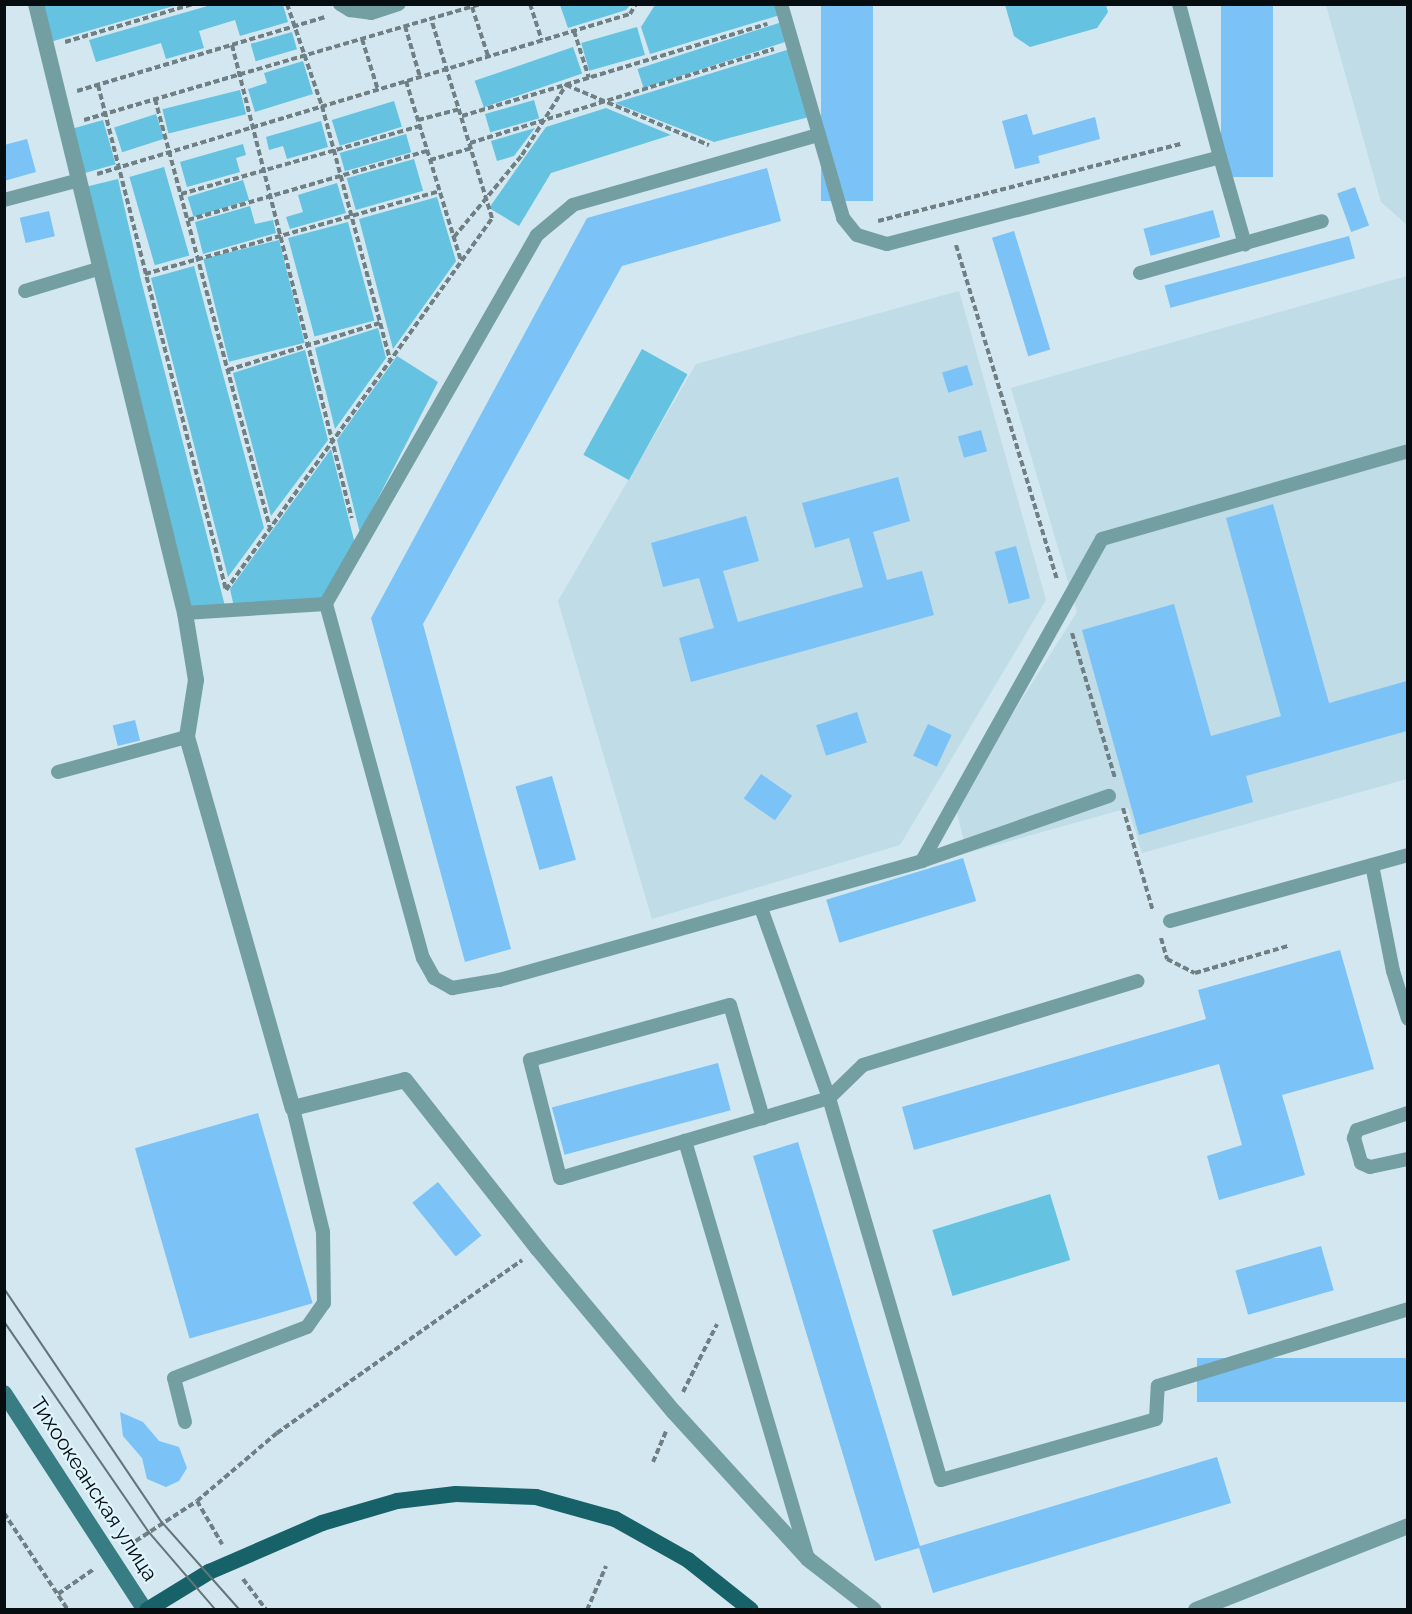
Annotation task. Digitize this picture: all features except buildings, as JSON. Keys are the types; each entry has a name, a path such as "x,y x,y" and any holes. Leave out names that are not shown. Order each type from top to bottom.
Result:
{"main road":[{"name":"Тихоокеанская улица","path":"4,1392 146,1610"},
{"path":"146,1610 224,1565 322,1523 397,1501 456,1494 536,1497 615,1519 688,1560 751,1610"}],"street":[{"path":"36,4 185,613 196,680 187,737 293,1108 405,1080 538,1249 674,1412 808,1559 874,1610"},
{"path":"1196,1610 1407,1526"}],"lane":[{"path":"345,7 371,13 399,4"},
{"path":"1179,4 1245,243"},
{"path":"783,11 843,218 857,235 887,244 1220,158"},
{"path":"818,135 573,205 537,235 358,544 326,604 423,958 434,978 452,988 476,985 760,908 922,861 1116,795"},
{"path":"4,200 79,180"},
{"path":"1140,273 1322,221"},
{"path":"25,291 100,268"},
{"path":"922,861 1102,539 1407,452"},
{"path":"185,613 326,604"},
{"path":"58,772 187,737"},
{"path":"1170,921 1407,855"},
{"path":"1372,865 1393,971 1407,1019"},
{"path":"760,908 829,1098 941,1480 1156,1419 1158,1386 1407,1309"},
{"path":"764,1118 730,1005 530,1060 560,1178 764,1118 829,1098 863,1065 1137,981"},
{"path":"184,1422 174,1378 307,1327 324,1303 323,1232 293,1108"},
{"path":"1407,1113 1357,1130 1354,1138 1361,1163 1370,1167 1407,1159"},
{"path":"685,1141 808,1559"}],"path":[{"path":"47,48 193,4"},
{"path":"287,4 322,106 390,359"},
{"path":"66,125 481,4"},
{"path":"530,4 542,40"},
{"path":"79,180 630,14 636,4"},
{"path":"59,97 295,26 345,7"},
{"path":"472,7 488,56"},
{"path":"462,116 589,78 783,11"},
{"path":"98,85 121,167 145,274 226,590 492,218 432,19"},
{"path":"405,26 420,77"},
{"path":"574,31 589,78"},
{"path":"362,39 378,90"},
{"path":"430,160 546,119 792,44"},
{"path":"232,45 358,544"},
{"path":"406,81 461,261"},
{"path":"566,85 713,147"},
{"path":"454,237 522,155 566,85"},
{"path":"155,99 270,528"},
{"path":"418,120 460,109"},
{"path":"181,194 420,126"},
{"path":"875,222 1181,144"},
{"path":"188,220 427,151"},
{"path":"145,274 440,191"},
{"path":"952,233 1065,606 1116,795 1154,914"},
{"path":"228,370 381,323"},
{"path":"1161,936 1167,959 1195,973 1288,946"},
{"path":"58,1594 198,1501 278,1433 538,1249"},
{"path":"654,1462 674,1412 731,1296"},
{"path":"4,1513 68,1610"},
{"path":"586,1610 606,1566"}],"shaded area":[{"path":"42,4 177,5 50,42"},
{"path":"560,4 630,5 626,10 568,28"},
{"path":"211,5 283,5 288,22 240,36 235,20 199,31 204,48 166,59 161,43 96,62 89,40"},
{"path":"655,5 777,5 780,15 650,54 641,27"},
{"path":"1005,5 1106,5 1108,12 1097,28 1030,47 1014,36"},
{"path":"1326,5 1407,5 1407,225 1381,202"},
{"path":"782,22 788,41 644,88 637,69"},
{"path":"637,27 645,55 589,71 581,43"},
{"path":"292,32 297,49 256,61 251,44"},
{"path":"573,47 582,73 484,107 475,81"},
{"path":"790,49 809,117 714,142 615,103"},
{"path":"303,61 313,94 255,112 248,89 267,83 264,73"},
{"path":"240,90 246,114 168,134 162,109"},
{"path":"534,100 539,118 490,132 485,114"},
{"path":"394,101 402,127 340,146 332,120"},
{"path":"606,108 671,135 551,173 519,226 489,208 546,127"},
{"path":"156,114 164,139 122,152 114,128"},
{"path":"103,120 116,164 85,173 72,129"},
{"path":"321,121 328,147 287,159 283,146 269,150 266,137"},
{"path":"535,128 514,156 497,161 491,141"},
{"path":"406,134 411,152 345,171 340,153"},
{"path":"243,144 246,155 236,158 240,172 187,187 180,162"},
{"path":"414,159 423,191 356,210 347,178"},
{"path":"164,167 189,255 155,265 129,177"},
{"path":"118,179 140,276 225,606 190,608 85,187"},
{"path":"243,180 249,200 194,217 188,197"},
{"path":"337,183 346,213 290,229 286,217 303,212 298,195"},
{"path":"437,197 456,261 393,349 359,219"},
{"path":"250,206 255,224 273,220 276,233 203,254 195,222"},
{"path":"348,222 374,321 315,337 288,238"},
{"path":"279,240 305,343 229,362 203,259"},
{"path":"194,266 264,528 228,577 151,278"},
{"path":"1407,276 1407,779 1142,853 1128,808 967,853 955,805 1077,612 1011,388"},
{"path":"959,291 1046,600 900,845 652,919 558,601 696,364"},
{"path":"378,328 386,358 335,429 315,348"},
{"path":"642,349 687,374 629,480 583,455"},
{"path":"305,350 328,440 271,516 233,373"},
{"path":"397,356 438,382 360,533 337,440"},
{"path":"331,449 355,544 323,601 234,607 230,589"},
{"path":"1050,1194 1070,1260 953,1296 932,1230"}],"tram line":[{"path":"4,1288 162,1522 240,1610"},
{"path":"4,1321 149,1532 216,1610"}]}
